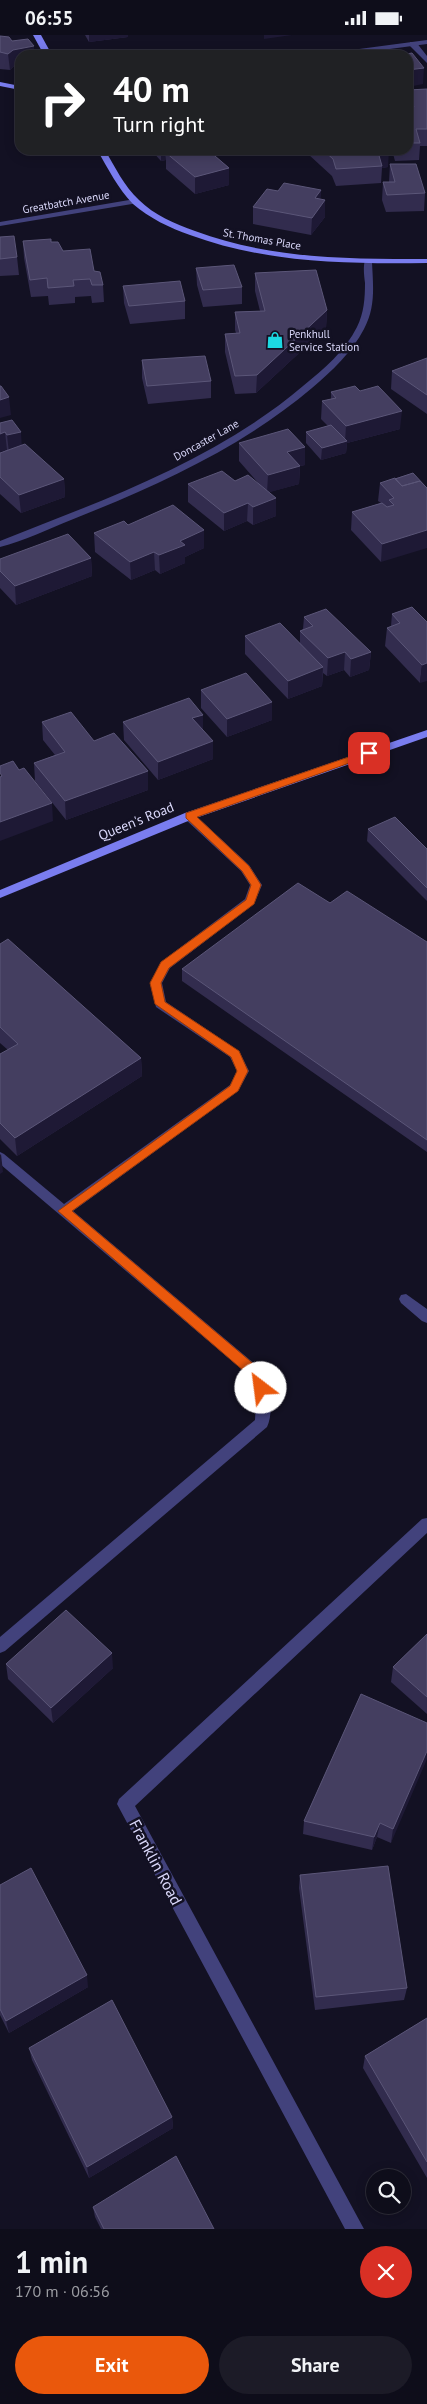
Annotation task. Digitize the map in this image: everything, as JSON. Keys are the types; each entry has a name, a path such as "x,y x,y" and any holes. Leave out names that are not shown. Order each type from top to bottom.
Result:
{"street":[{"path":"37,35 45,50"},
{"path":"367,50 427,42"},
{"path":"413,44 427,61"},
{"path":"0,85 15,87"},
{"name":"St. Thomas Place","path":"104,155 136,201 168,223 213,242 256,252 314,260 368,262 427,261"},
{"name":"Greatbatch Avenue","path":"0,225 136,201"},
{"name":"Doncaster Lane","path":"0,544 129,493 229,443 302,393 346,351 367,311 368,262"},
{"name":"Queen's Road","path":"0,894 190,816 427,733"},
{"path":"64,1211 234,1088 243,1071 235,1054 160,1004 156,983 165,965 250,901 256,885 246,868 190,816"},
{"path":"0,1157 258,1375 263,1401 262,1423 0,1646"},
{"path":"406,1299 427,1317"},
{"name":"Franklin Road","path":"355,2229 125,1804 427,1524"}],"building":[{"path":"0,36 9,37 12,41 28,39 34,46 13,50 8,54 0,52"},
{"path":"413,54 424,68 413,69"},
{"path":"427,89 427,129 416,129 420,143 413,143 413,90"},
{"path":"169,155 214,155 229,168 195,177"},
{"path":"329,155 379,155 382,166 336,169 333,159"},
{"path":"390,164 416,164 425,193 387,195 383,182 395,182"},
{"path":"284,183 321,190 315,198 325,200 312,218 253,207 267,189 278,191"},
{"path":"14,236 17,257 0,259 0,237"},
{"path":"51,239 51,242 58,242 63,251 90,249 94,271 100,272 103,285 92,285 90,279 73,280 74,286 48,288 47,278 30,280 23,241"},
{"path":"234,265 242,287 203,290 196,268"},
{"name":"Penkhull Service Station","path":"316,270 327,310 257,375 235,376 225,334 240,333 235,312 265,311 255,273"},
{"path":"180,281 185,301 129,306 123,286"},
{"path":"205,356 211,381 147,386 142,360"},
{"path":"427,358 427,395 392,371"},
{"path":"1,386 9,397 0,400"},
{"path":"355,386 360,391 378,386 402,411 346,426 322,401 336,398 331,392"},
{"path":"12,420 21,432 7,435 5,432 0,434 0,423"},
{"path":"331,425 347,441 322,448 306,432"},
{"path":"288,429 305,447 287,452 300,466 268,475 239,443"},
{"path":"25,444 64,479 19,495 0,477 0,453"},
{"path":"222,471 235,481 248,475 276,498 253,507 248,503 224,513 188,484"},
{"path":"413,473 425,486 420,481 402,486 395,479"},
{"path":"395,478 402,486 420,481 427,488 427,530 382,544 352,512 382,503 387,507 394,505 389,500 394,498 380,483"},
{"path":"173,505 204,530 180,541 185,545 159,555 154,552 130,562 94,533 124,521 128,525"},
{"path":"68,534 91,558 15,586 0,571 0,559"},
{"path":"412,607 427,622 427,663 422,665 387,628 400,623 392,614"},
{"path":"326,609 371,652 351,659 345,652 328,658 300,631 313,626 304,617"},
{"path":"280,623 323,667 288,681 245,636"},
{"path":"246,673 272,702 227,719 201,690"},
{"path":"189,698 203,715 192,718 213,741 158,762 123,722"},
{"path":"71,712 94,741 114,733 148,771 65,801 34,763 65,752 42,722"},
{"path":"13,761 19,770 24,768 52,803 0,822 0,777 2,776 0,766"},
{"path":"395,817 427,849 427,888 368,829"},
{"path":"298,883 330,903 347,891 427,942 427,1140 182,969"},
{"path":"8,939 141,1058 15,1138 0,1123 0,1054 18,1044 0,1027 0,944"},
{"path":"66,1610 112,1653 51,1708 6,1664"},
{"path":"427,1634 427,1697 393,1667"},
{"path":"361,1694 427,1723 427,1751 393,1829 380,1823 374,1837 304,1821"},
{"path":"388,1866 407,1988 316,1997 300,1875"},
{"path":"31,1868 87,1975 6,2021 0,2009 0,1885"},
{"path":"112,2000 172,2117 87,2167 29,2048"},
{"path":"427,2018 427,2162 365,2056"},
{"path":"176,2156 214,2229 104,2229 93,2207"}],"place":[{"name":"Penkhull Service Station","path":"275,340"}],"route":[{"path":"261,1388 258,1375 64,1211 234,1088 243,1071 235,1054 160,1004 156,983 165,965 250,901 256,885 246,868 190,816 369,753"}]}
